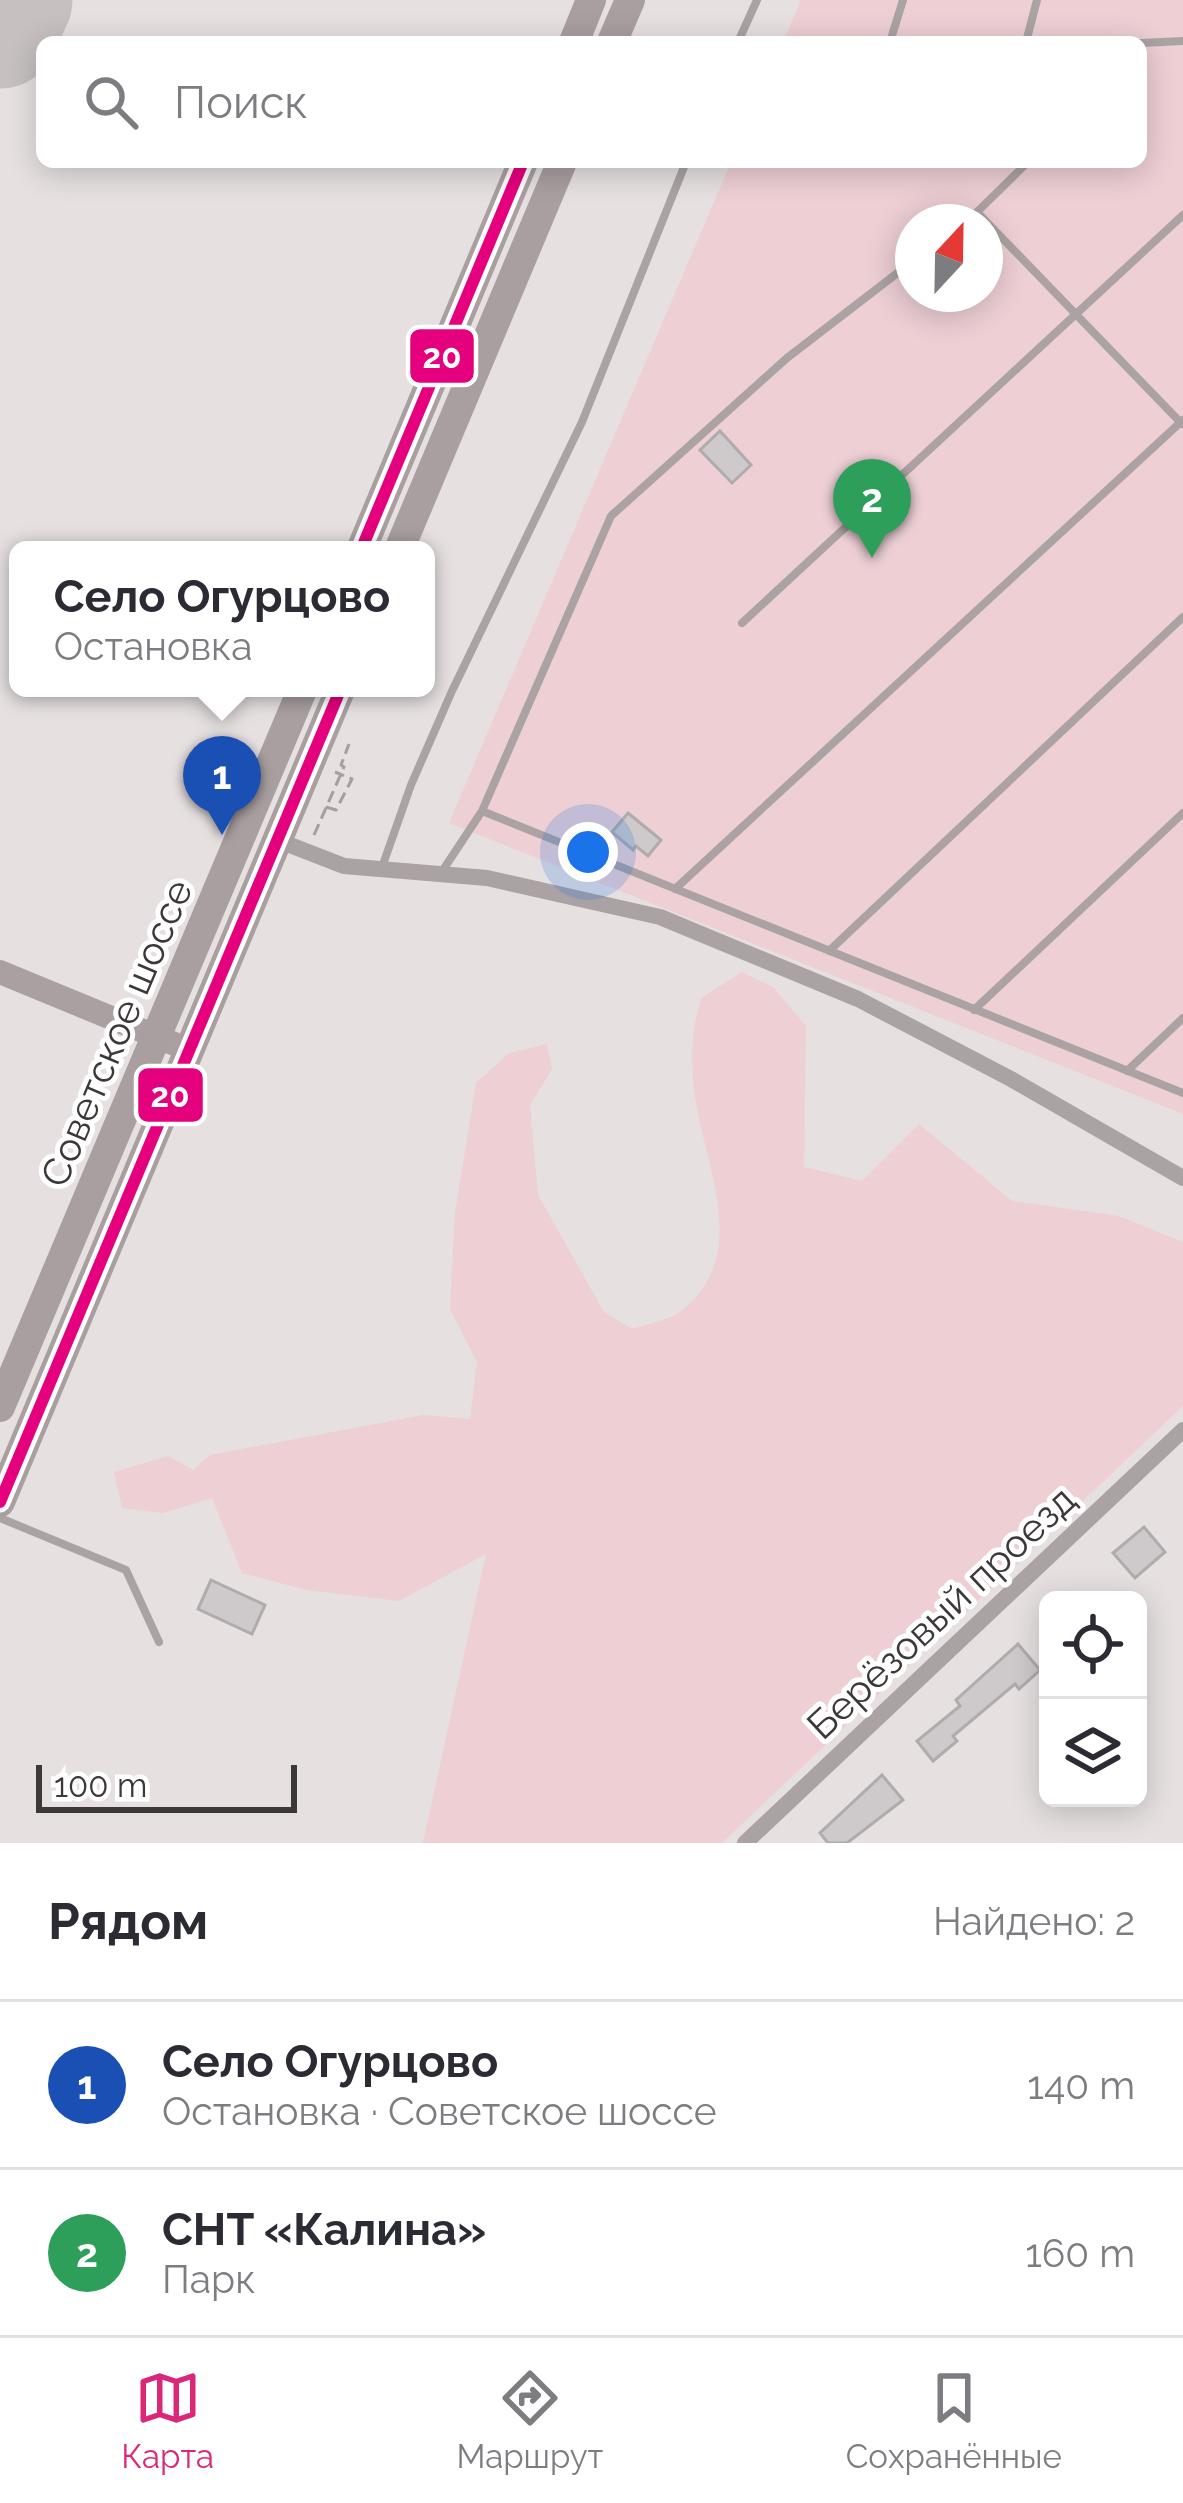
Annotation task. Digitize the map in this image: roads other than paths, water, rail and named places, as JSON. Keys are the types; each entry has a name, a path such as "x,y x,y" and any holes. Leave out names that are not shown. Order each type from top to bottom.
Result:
{"highway":[{"path":"576,36 591,0"},
{"path":"615,36 630,0"},
{"path":"365,541 521,168"},
{"path":"403,541 559,168"},
{"name":"Советское шоссе","path":"0,1407 299,697"},
{"name":"Советское шоссе","path":"0,1502 337,697"}],"street":[{"path":"278,840 344,866 488,878 660,917 858,999 1011,1079 1183,1178"},
{"path":"0,972 189,1050"},
{"name":"Берёзовый проезд","path":"745,1843 1183,1430"}],"lane":[{"path":"741,36 757,0"},
{"path":"892,36 903,0"},
{"path":"1028,36 1037,0"},
{"path":"1147,45 1183,40"},
{"path":"381,870 452,691 582,422 684,168"},
{"path":"985,204 1022,168"},
{"path":"742,622 1183,215"},
{"path":"675,889 1182,422 1003,239"},
{"path":"440,874 482,811 611,516 787,358 895,275"},
{"path":"829,951 1183,617"},
{"path":"482,811 1183,1094"},
{"path":"974,1010 1183,813"},
{"path":"1126,1071 1183,1018"},
{"path":"0,1518 126,1570 159,1642"}],"place":[{"name":"СНТ «Калина»","path":"872,558"},
{"name":"Село Огурцово","path":"222,835"}]}
